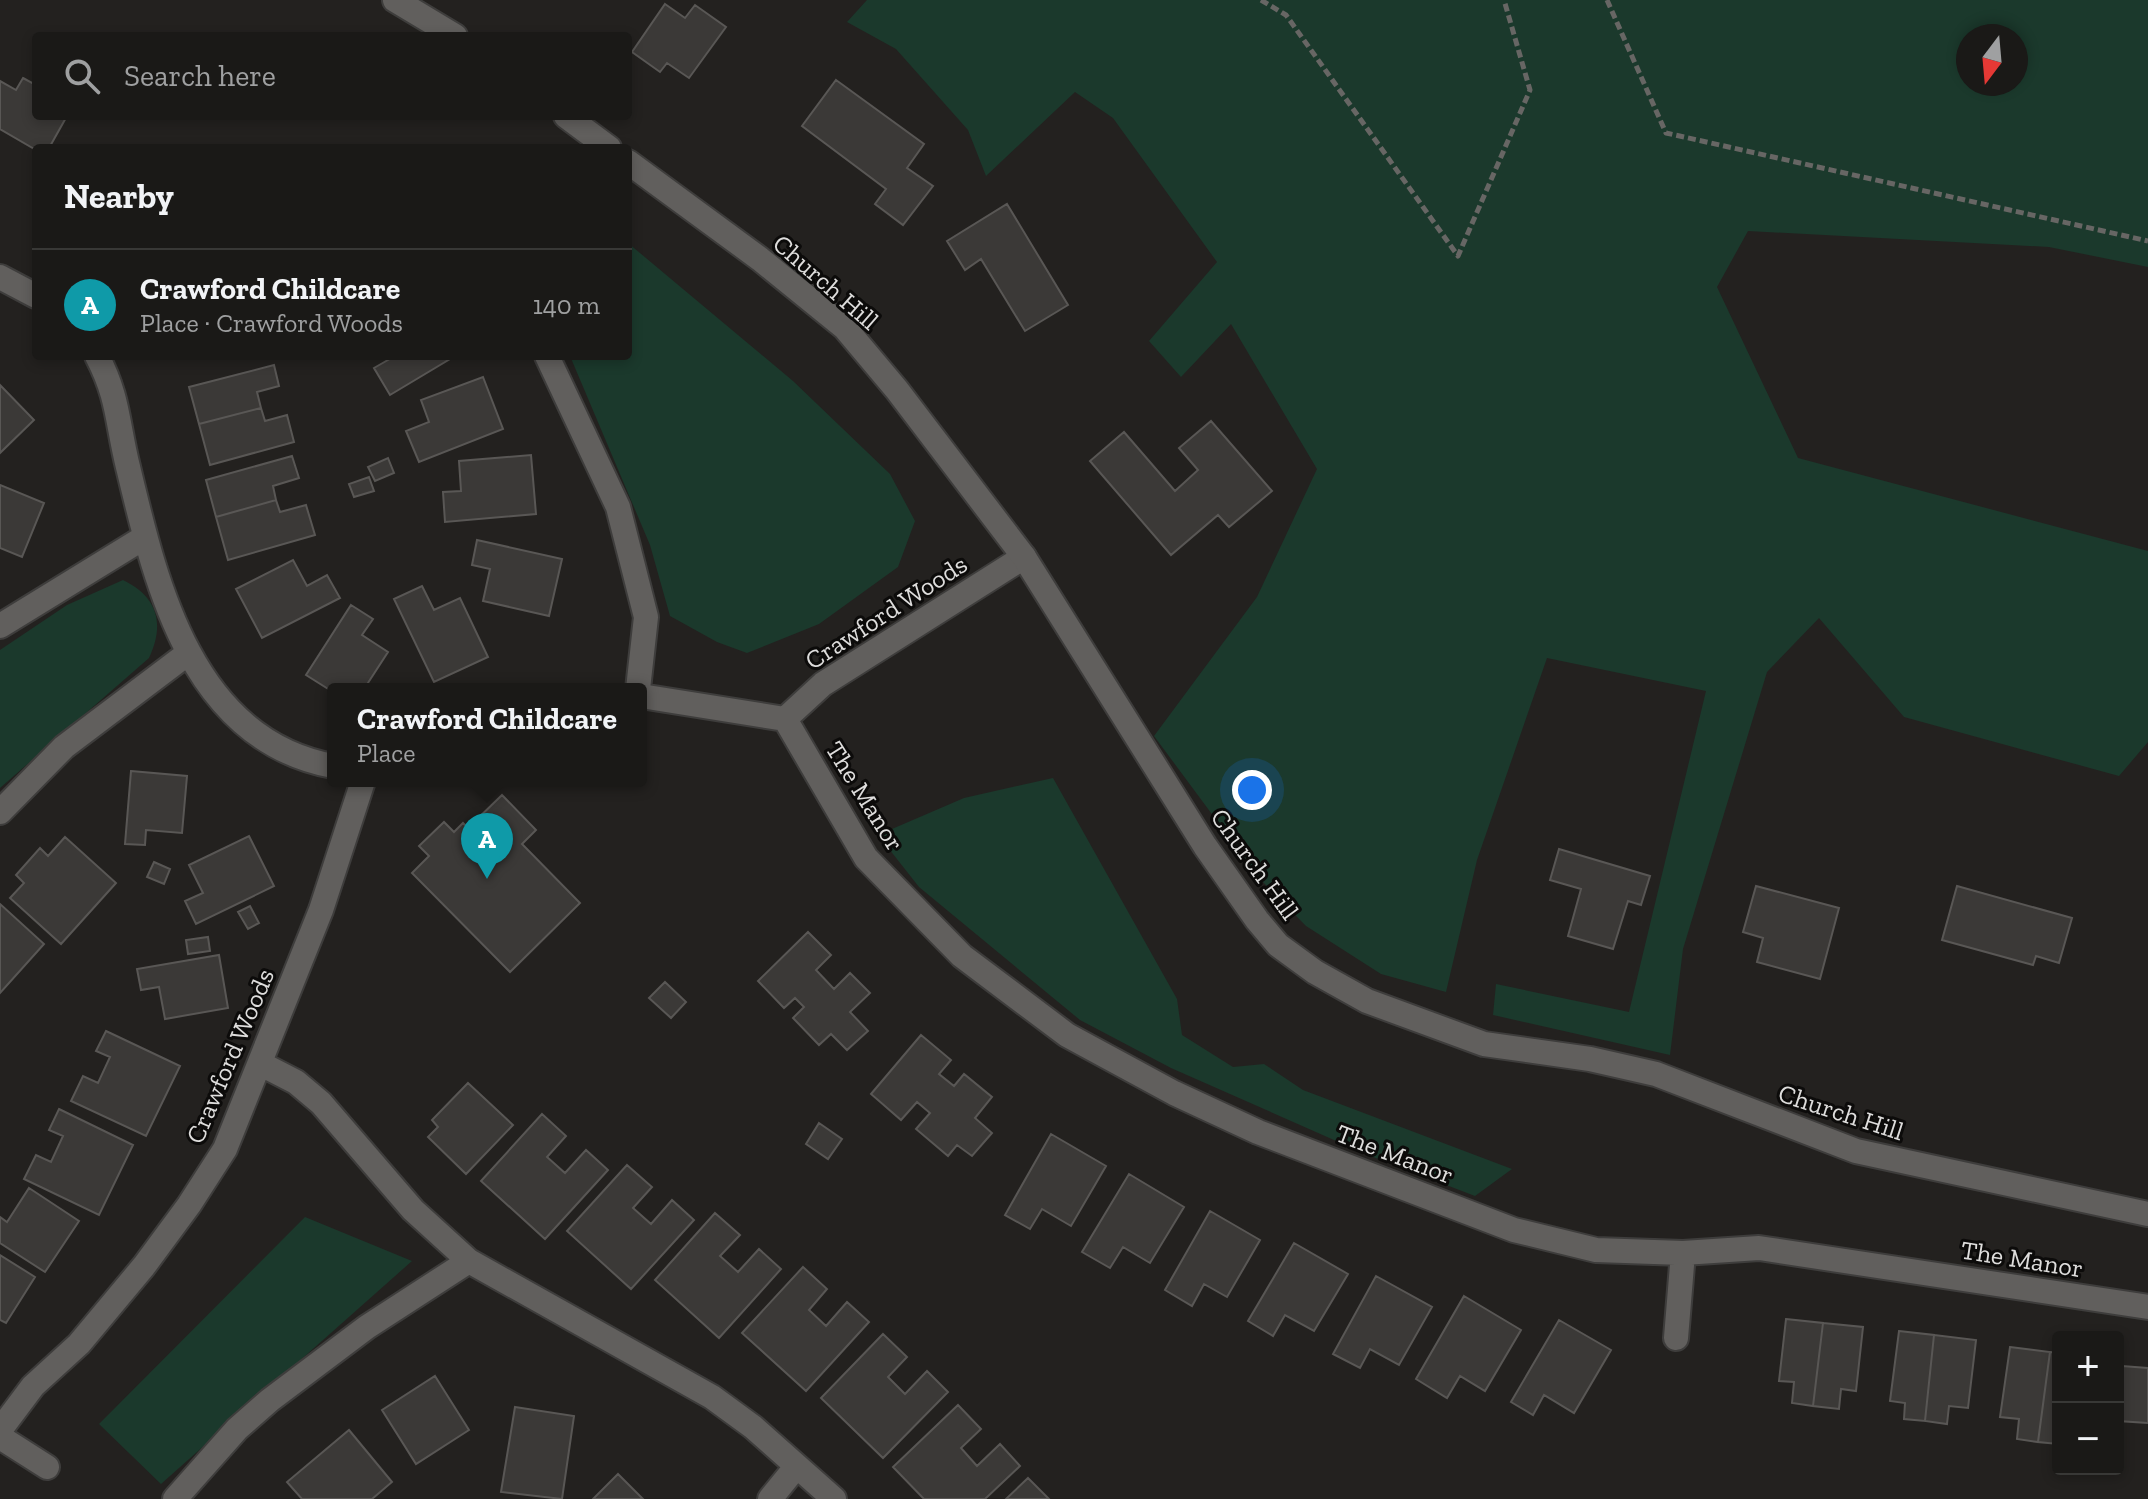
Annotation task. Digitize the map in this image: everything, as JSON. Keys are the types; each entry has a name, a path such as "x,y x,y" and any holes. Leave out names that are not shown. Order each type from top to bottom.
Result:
{"street":[{"path":"395,0 448,32"},
{"path":"571,120 604,144"},
{"name":"Church Hill","path":"632,165 760,259 845,328 1024,557 1136,739 1248,907 1278,945 1315,972 1367,1001 1484,1044 1590,1059 1656,1074 1856,1151 2148,1214"},
{"path":"0,277 32,294"},
{"path":"99,360 113,387 145,537 187,654 202,680 249,726 281,748 314,763 327,765"},
{"path":"549,360 618,507 646,617 639,683"},
{"path":"0,626 145,537"},
{"name":"Crawford Woods","path":"785,719 823,684 1024,557"},
{"path":"0,812 64,747 187,654"},
{"path":"647,697 785,719"},
{"name":"The Manor","path":"785,719 866,858 962,956 1067,1035 1258,1132 1514,1230 1596,1250 1683,1253 1759,1248 2148,1307"},
{"name":"Crawford Woods","path":"0,1430 33,1386 96,1325 189,1205 225,1149 321,910 361,787"},
{"path":"261,1064 296,1082 321,1103 413,1210 469,1261 712,1397 745,1421 834,1499"},
{"path":"1676,1338 1683,1253"},
{"path":"175,1499 237,1429 270,1400 379,1319 469,1261"},
{"path":"0,1437 47,1467"},
{"path":"770,1499 796,1467"}],"path":[{"path":"1261,0 1286,15 1458,256 1530,90 1504,0"},
{"path":"1607,0 1666,133 2148,241"}],"green space":[{"path":"867,0 2148,0 2148,267 2049,247 1748,231 1717,287 1798,458 2148,551 2148,742 2119,776 1904,717 1819,618 1767,672 1683,949 1670,1055 1493,1015 1496,984 1629,1012 1706,691 1547,658 1477,860 1446,992 1381,974 1306,926 1260,879 1154,736 1257,597 1317,469 1231,324 1181,377 1149,341 1217,262 1113,118 1075,92 986,176 968,130 896,49 847,22"},
{"path":"632,246 793,381 890,474 915,521 898,567 819,624 747,653 717,642 670,616 650,545 572,360 632,360"},
{"path":"123,580 144,595 155,613 157,634 149,658 0,788 0,650 67,605"},
{"path":"1053,778 1177,999 1182,1035 1233,1067 1264,1064 1303,1090 1512,1169 1475,1196 1368,1155 1171,1068 1080,1020 919,887 878,835 964,798"},
{"path":"305,1217 412,1261 161,1484 99,1424"}],"building":[{"path":"665,4 685,18 695,5 726,27 689,78 667,63 660,72 632,52"},
{"path":"23,78 32,83 32,120 65,120 51,144 32,144 32,148 0,129 0,81 16,90"},
{"path":"836,80 924,144 907,168 933,186 903,225 875,204 886,189 802,126"},
{"path":"1007,204 1068,305 1025,331 981,259 965,270 947,241"},
{"path":"388,360 448,360 390,395 374,368"},
{"path":"274,365 279,386 257,392 261,408 199,424 189,387"},
{"path":"483,377 503,429 419,462 406,431 429,422 421,400"},
{"path":"0,385 34,420 0,453"},
{"path":"261,408 265,421 287,415 294,442 210,465 199,424"},
{"path":"1211,421 1272,491 1229,527 1218,515 1171,555 1090,461 1124,432 1175,491 1198,470 1179,448"},
{"path":"531,455 536,514 445,522 443,492 461,491 459,461"},
{"path":"292,456 299,478 273,486 276,500 216,517 206,480"},
{"path":"388,458 394,473 375,481 368,467"},
{"path":"369,477 374,491 354,497 349,484"},
{"path":"0,485 44,503 22,557 0,548"},
{"path":"276,500 280,512 306,505 315,535 228,560 216,517"},
{"path":"477,540 562,559 549,616 483,601 490,569 472,565"},
{"path":"293,560 307,586 327,575 340,598 262,638 236,589"},
{"path":"422,586 434,610 460,598 488,657 434,682 394,599"},
{"path":"351,605 373,619 362,635 388,652 368,683 327,683 327,688 306,675"},
{"path":"131,771 187,776 182,833 146,830 145,845 125,844"},
{"path":"502,795 536,830 522,844 580,903 510,972 412,873 429,856 419,846 444,822 454,832 463,823 468,828"},
{"path":"249,836 274,886 196,924 185,901 203,893 189,865"},
{"path":"65,837 116,883 61,944 10,898 24,883 16,875 40,848 48,856"},
{"path":"1559,849 1650,876 1641,905 1628,901 1613,949 1568,936 1581,889 1550,880"},
{"path":"154,862 170,869 164,884 147,877"},
{"path":"1756,886 1839,908 1820,979 1757,962 1763,938 1743,932"},
{"path":"1957,886 2072,918 2059,963 2036,956 2033,965 1942,940"},
{"path":"0,904 44,944 0,993"},
{"path":"250,906 259,923 248,929 238,912"},
{"path":"808,932 831,955 816,970 834,989 850,973 870,993 850,1012 868,1031 847,1050 831,1034 819,1045 793,1018 804,1007 795,998 784,1008 758,981"},
{"path":"208,937 210,951 188,954 186,940"},
{"path":"219,955 228,1008 165,1019 159,987 141,990 137,969"},
{"path":"665,982 686,1002 671,1018 649,998"},
{"path":"106,1031 180,1066 146,1136 71,1101 83,1076 98,1083 110,1057 96,1051"},
{"path":"921,1035 951,1060 939,1074 954,1086 964,1074 992,1097 975,1118 992,1133 972,1156 957,1145 948,1156 916,1129 930,1113 917,1102 901,1120 871,1094"},
{"path":"468,1083 513,1125 466,1174 428,1137 438,1127 432,1120"},
{"path":"59,1109 133,1145 99,1215 24,1179 36,1155 51,1162 63,1136 49,1130"},
{"path":"542,1114 566,1136 547,1157 565,1173 586,1150 608,1170 545,1239 481,1181"},
{"path":"819,1123 842,1139 828,1159 806,1144"},
{"path":"1051,1134 1106,1166 1071,1226 1042,1209 1030,1229 1005,1215"},
{"path":"627,1165 652,1187 633,1208 651,1224 672,1200 694,1220 631,1289 567,1231"},
{"path":"1129,1174 1184,1207 1150,1263 1123,1247 1110,1268 1082,1252"},
{"path":"29,1188 79,1221 45,1272 0,1243 0,1217 7,1222"},
{"path":"1210,1211 1260,1240 1227,1297 1204,1284 1192,1306 1165,1290"},
{"path":"715,1213 740,1235 720,1256 738,1272 759,1249 781,1269 719,1338 655,1280"},
{"path":"1294,1243 1348,1274 1314,1331 1285,1315 1273,1336 1248,1321"},
{"path":"0,1255 35,1277 6,1323 0,1320"},
{"path":"803,1267 827,1289 809,1310 826,1326 847,1302 869,1322 806,1391 742,1333"},
{"path":"1376,1276 1432,1307 1399,1365 1370,1349 1360,1368 1333,1354"},
{"path":"1464,1296 1521,1330 1485,1391 1460,1376 1447,1398 1416,1379"},
{"path":"1786,1319 1823,1323 1813,1406 1792,1403 1794,1382 1779,1381"},
{"path":"1559,1320 1611,1350 1574,1413 1544,1395 1533,1415 1511,1402"},
{"path":"1823,1323 1863,1327 1856,1391 1841,1389 1839,1409 1813,1406"},
{"path":"1899,1331 1934,1335 1925,1421 1904,1419 1905,1403 1890,1401"},
{"path":"883,1334 907,1357 888,1377 905,1394 927,1371 948,1392 883,1458 821,1398"},
{"path":"1934,1335 1976,1340 1968,1408 1949,1406 1947,1424 1925,1421"},
{"path":"2010,1347 2050,1352 2038,1442 2017,1439 2019,1419 2000,1417"},
{"path":"2050,1352 2052,1352 2052,1443 2038,1442"},
{"path":"2124,1366 2148,1368 2148,1423 2124,1421"},
{"path":"435,1376 469,1430 416,1464 382,1410"},
{"path":"958,1405 981,1429 961,1448 977,1466 1000,1444 1020,1466 985,1499 924,1499 893,1467"},
{"path":"515,1407 574,1416 562,1499 501,1492"},
{"path":"349,1430 392,1482 372,1499 302,1499 287,1482"},
{"path":"618,1474 643,1499 593,1499"},
{"path":"1028,1478 1049,1499 1006,1499"}],"place":[{"name":"Crawford Childcare","path":"487,879"}]}
